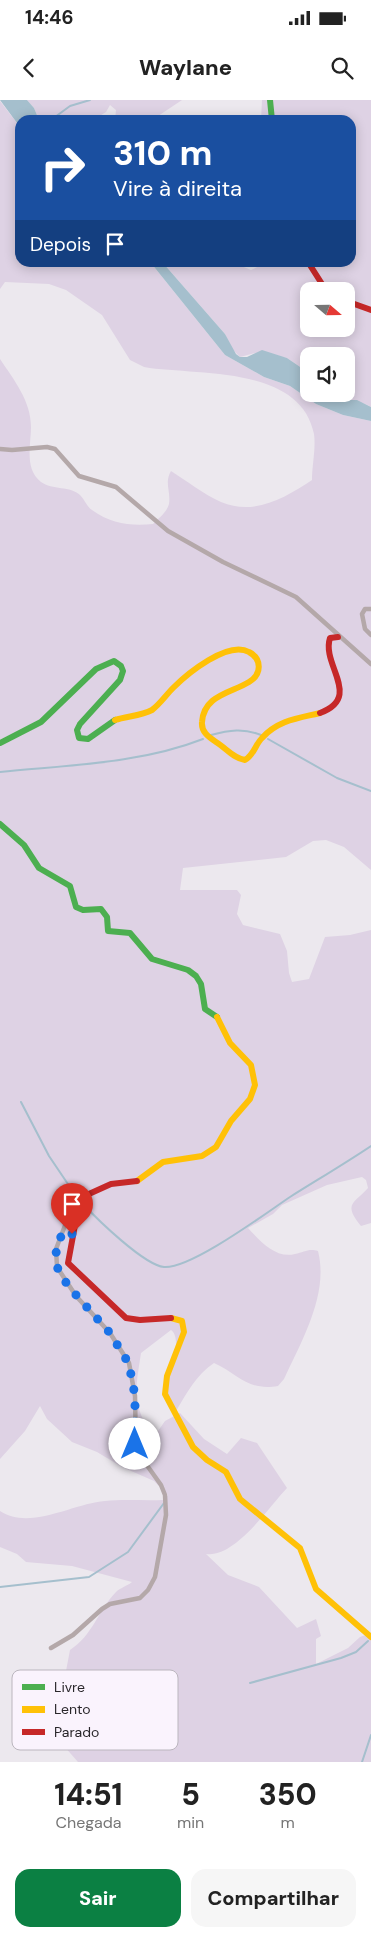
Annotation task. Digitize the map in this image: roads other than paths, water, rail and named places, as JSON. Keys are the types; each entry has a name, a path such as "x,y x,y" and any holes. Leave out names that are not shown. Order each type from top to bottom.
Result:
{"street":[{"path":"270,100 272,115"},
{"path":"311,267 321,282"},
{"path":"355,305 371,310"},
{"path":"0,449 12,450 47,447 55,449 79,476 116,487 168,531 223,562 296,598 338,637 371,664"},
{"path":"371,609 365,609 362,614 365,629 371,635"},
{"path":"0,744 42,722 91,674 109,661 114,661 121,666 120,680 80,724 77,730 79,738 88,739 107,724 150,710 200,666 226,652 240,649 250,652 258,659 259,665 256,676 244,685 217,696 201,722 203,734 219,743 240,760 245,760 253,754 261,738 278,726 297,717 316,715 333,706 339,696 340,688 335,668 327,652 327,644 330,638 338,637"},
{"path":"0,824 19,840 39,868 70,886 74,904 79,909 89,911 101,909 107,917 106,927 108,931 130,933 139,942 149,958 158,963 182,968 196,976 204,991 205,1009 219,1018 230,1043 251,1065 255,1078 250,1099 231,1121 216,1147 197,1158 163,1162 135,1183 111,1184 80,1198 72,1210 56,1249 57,1267 68,1286 110,1333 129,1364 135,1396 136,1450 138,1456 151,1468 161,1485 165,1495 166,1515 155,1576 148,1590 140,1598 110,1604 73,1635 51,1648"},
{"path":"80,1198 68,1264 99,1290 113,1307 126,1318 140,1320 177,1318 182,1321 184,1332 167,1376 165,1394 193,1447 207,1460 226,1472 240,1499 300,1548 306,1558 311,1582 316,1589 342,1614 371,1637"}],"water":[{"path":"0,100 27,100 34,108 37,115 15,115 15,120"},
{"path":"154,267 166,267 225,334 236,354 240,357 247,357 262,350 287,358 300,367 300,393 290,386 264,377 225,355"},
{"path":"357,400 371,407 371,421 343,415 313,402 355,402"}],"waterway":[{"path":"58,115 70,106 90,100"},
{"path":"211,735 236,730 249,731 261,735"},
{"path":"0,772 129,759 154,754 203,739"},
{"path":"268,739 337,778 371,791"},
{"path":"21,1102 49,1156 76,1196"},
{"path":"83,1204 121,1240 145,1258 164,1267 176,1265 192,1259 228,1239 371,1146"},
{"path":"0,1587 89,1577 128,1552 164,1503"},
{"path":"250,1683 341,1658 356,1652 368,1641"},
{"path":"362,1762 371,1735"}]}
